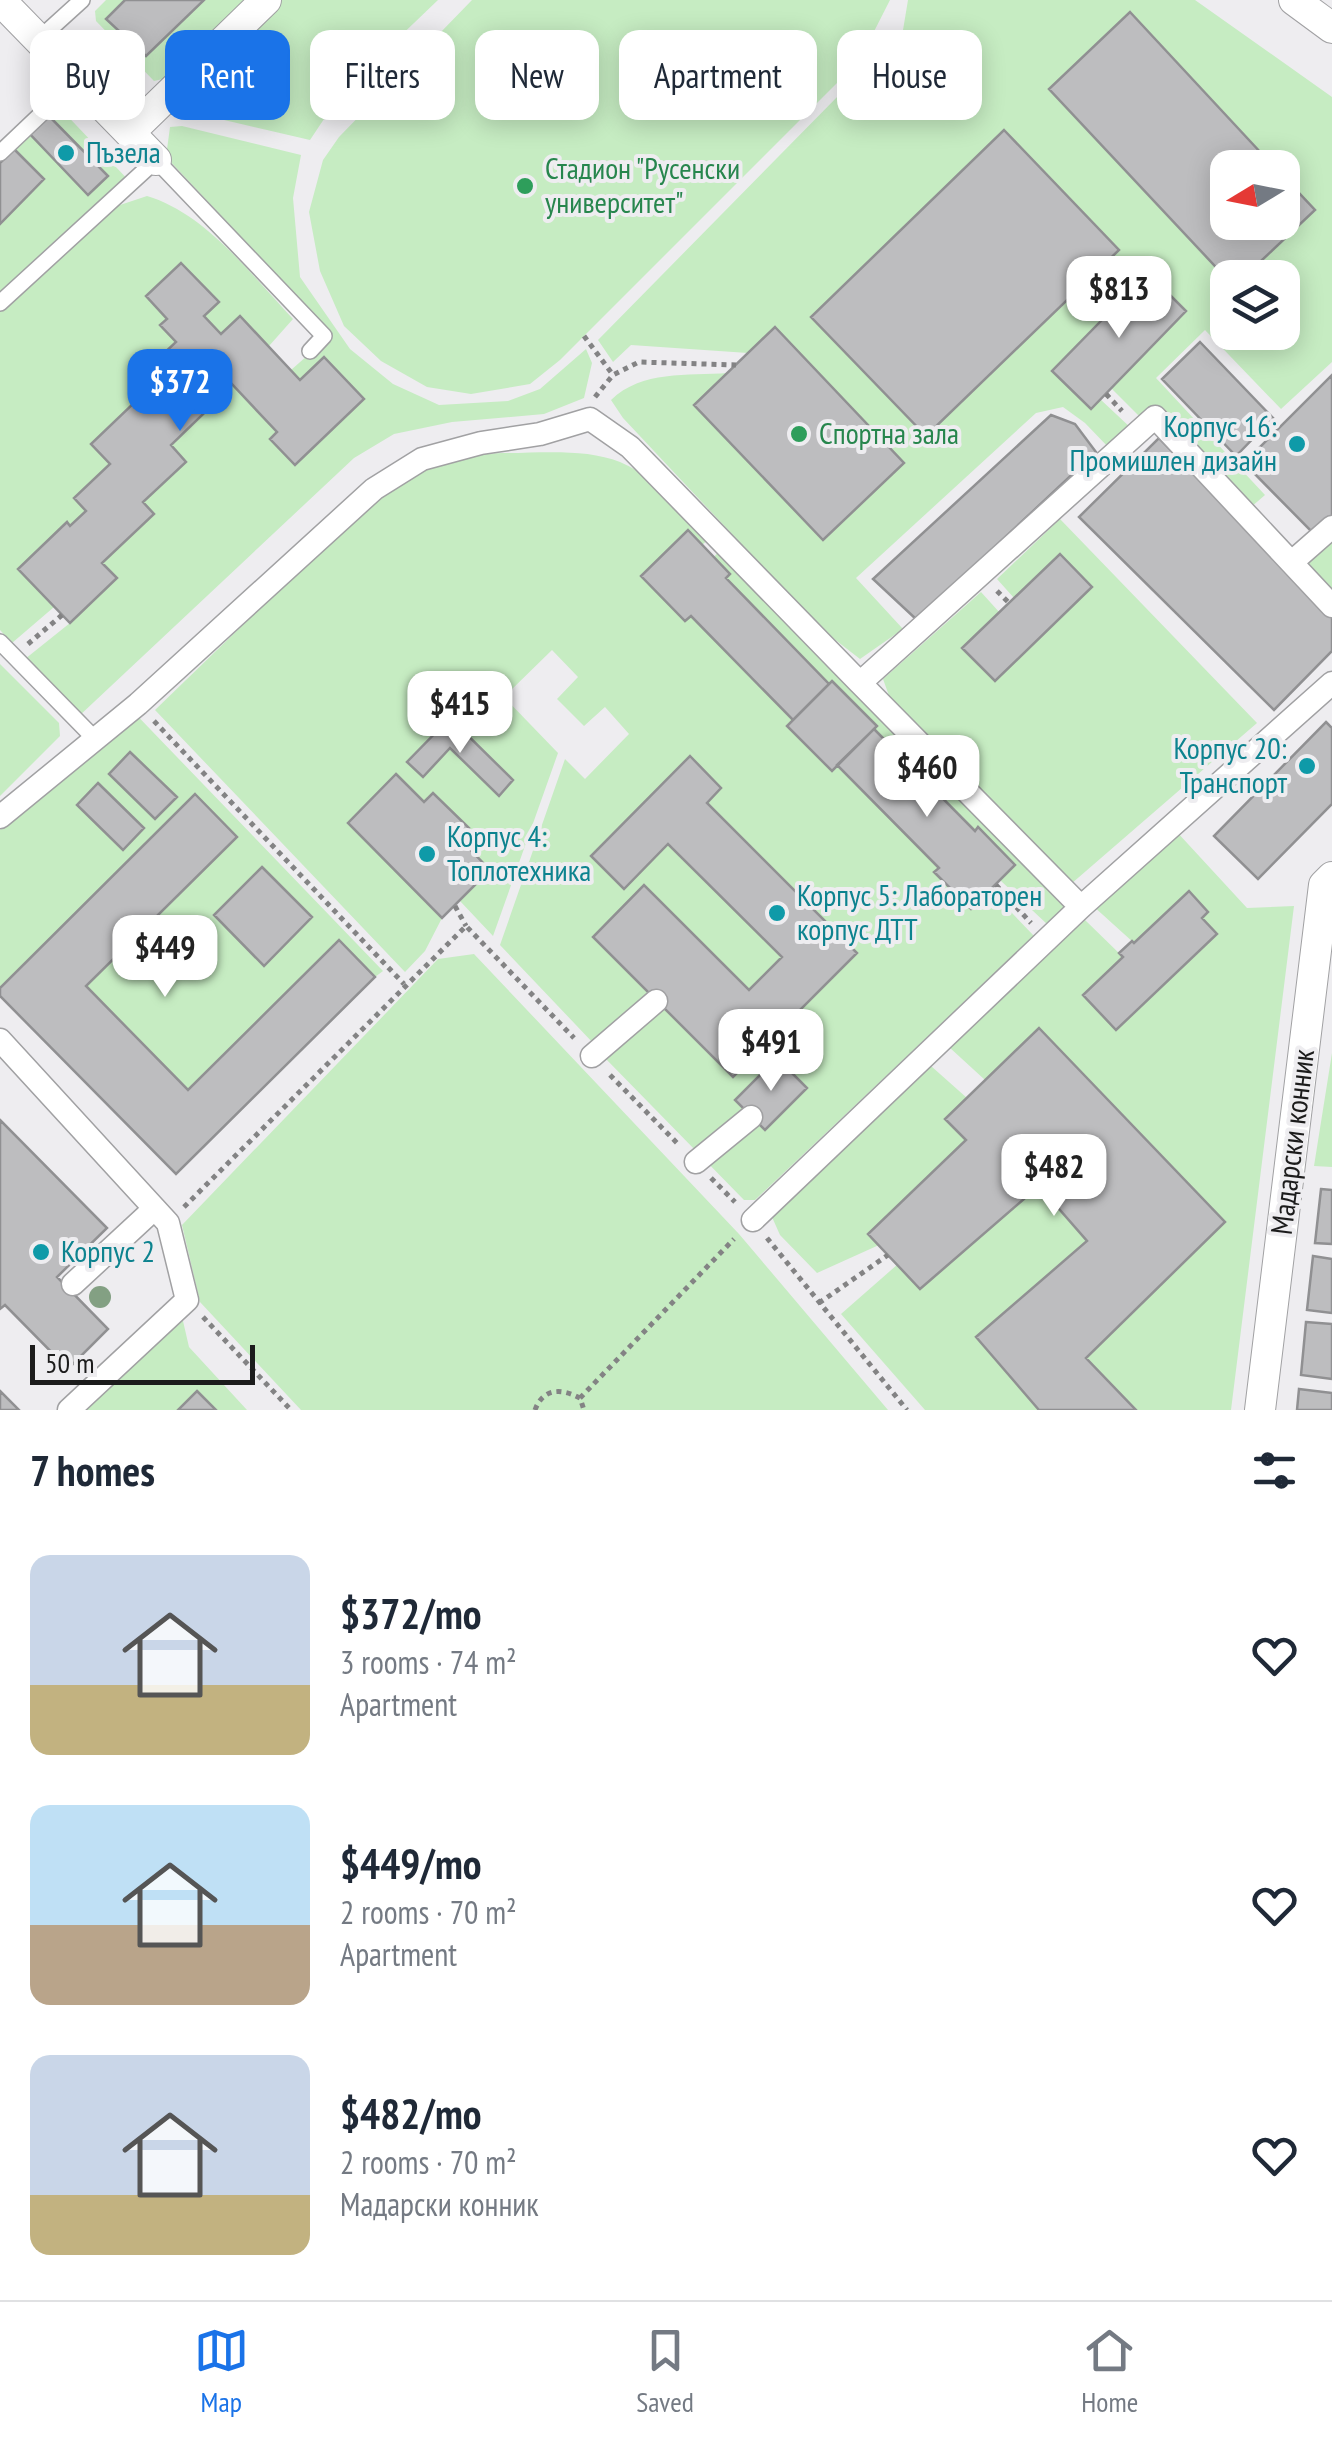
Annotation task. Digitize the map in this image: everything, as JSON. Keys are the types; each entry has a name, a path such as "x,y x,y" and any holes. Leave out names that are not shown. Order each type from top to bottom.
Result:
{"street":[{"path":"0,0 31,30"},
{"path":"130,132 266,0"},
{"path":"1294,0 1332,28"},
{"path":"118,120 156,160"},
{"path":"860,683 1154,417 1332,606"},
{"path":"0,817 138,704 374,489 422,460 590,419 630,447 1081,907"},
{"path":"1292,562 1332,527"},
{"path":"753,1220 1081,907 1332,683"},
{"name":"Мадарски конник","path":"1260,1410 1324,885 1332,876"},
{"path":"592,1056 656,1000"},
{"path":"0,1040 161,1216 187,1300 69,1410"},
{"path":"696,1162 751,1117"},
{"path":"73,1284 161,1216"}],"lane":[{"path":"50,30 82,0"},
{"path":"0,153 35,120"},
{"path":"0,303 156,160 324,336 310,350"},
{"path":"0,642 95,739"}],"path":[{"path":"584,336 613,374"},
{"path":"590,419 594,398 613,374 639,362 736,364"},
{"path":"14,655 62,615"},
{"path":"138,704 404,984"},
{"path":"996,884 1047,940"},
{"path":"455,906 466,926 753,1220 907,1410"},
{"path":"161,1216 466,926"},
{"path":"580,1398 753,1220"},
{"path":"819,1303 888,1255"},
{"path":"187,1300 291,1410"},
{"path":"535,1410 548,1392 565,1390 580,1398 584,1410"}],"green space":[{"path":"106,0 125,0 106,19 118,30 105,30 96,21 95,11"},
{"path":"204,0 246,0 216,30 173,30"},
{"path":"282,0 438,0 407,30 310,30 310,120 323,120 310,140 224,120 290,120 290,30 252,30"},
{"name":"Стадион \"Русенски университет\"","path":"472,0 890,0 875,30 837,30 837,83 817,103 817,30 619,30 619,120 800,120 560,360 530,384 471,394 427,387 381,361 344,326 320,271 309,212 323,160 356,120 455,120 455,30 443,30"},
{"path":"908,0 1195,0 1332,97 1332,362 1281,409 1224,350 1300,350 1300,260 1261,260 1283,240 1300,240 1300,224 1315,210 1300,194 1300,150 1259,150 1130,13 1049,89 1210,262 1210,335 1205,330 1156,378 1265,495 1250,508 1145,422 1111,388 1186,312 1148,274 1053,371 1090,409 1100,399 1132,429 1110,449 1063,407 1036,413 856,578 903,629 860,659 820,628 623,418 611,400 623,390 651,379 728,373 694,405 823,540 903,463 748,353 631,345 613,362 598,340 837,97 837,120 982,120 982,30 903,30","holes":["1004,131 1119,250 926,436 812,316"]},
{"path":"165,38 165,78 154,81 145,72 145,55"},
{"path":"38,120 71,120 134,186 114,207 147,196 189,217 227,248 293,319 269,346 240,317 221,334 204,316 218,302 181,263 146,296 167,319 160,325 176,342 141,375 161,396 147,409 137,400 91,444 110,464 74,498 86,511 70,526 66,523 19,568 54,607 12,643 0,630 0,150"},
{"path":"182,126 301,155 293,198 300,277 350,349 393,384 439,405 508,401 540,389 586,349 592,363 584,398 544,414 452,422 394,434 354,458 78,717 25,659 117,579 102,563 143,502 186,462 171,445 226,393 222,387 229,381 277,432 270,439 295,465 364,400 325,357 300,380 291,370 332,334 166,157 170,127"},
{"path":"562,452 607,458 633,468 669,495 712,536 702,545 687,531 642,577 684,621 691,616 793,720 788,727 831,770 837,765 939,868 935,873 970,909 990,890 1034,936 755,1200 744,1200 604,1057 662,1006 733,1077 856,952 707,803 721,788 690,757 591,856 624,889 668,844 782,957 749,990 644,886 593,937 652,996 594,1044 500,945 565,759 585,779 629,734 605,707 584,726 557,699 578,677 552,650 504,697 558,753 493,936 460,901 490,870 459,838 468,827 434,793 424,802 396,774 348,822 442,918 425,951 405,972 155,710 379,493 437,462 483,454","holes":["450,718 513,780 499,795 450,748 423,777"]},
{"path":"1060,519 1257,723 1071,884 892,704 883,679 981,592 1000,613 963,649 995,681 1091,588 1014,598 997,579"},
{"path":"1332,541 1332,595 1303,565"},
{"path":"724,545 1068,908 1048,925 1000,880 1015,864 979,828 975,831 874,729 876,725 833,681 829,684 726,578 730,574 714,557"},
{"path":"0,664 59,723 60,736 0,796"},
{"path":"125,703 383,971 375,977 339,941 188,1090 86,986 236,837 195,795 0,988 0,830","holes":["130,753 176,797 156,819 110,774","98,784 144,828 124,850 77,805","262,867 312,917 264,966 214,915"]},
{"path":"1176,831 1247,908 1294,906 1231,1410 1136,1410 1086,1358 1225,1222 1039,1029 985,1080 949,1047 1085,920 1123,957 1083,995 1117,1030 1217,935 1202,918 1208,911 1189,892 1134,943 1092,905"},
{"path":"474,954 739,1234 888,1410 301,1410 200,1302 182,1225 438,959"},
{"path":"1332,1053 1332,1167 1314,1166"},
{"path":"931,1066 967,1098 946,1119 966,1140 869,1234 879,1245 817,1273 780,1235 772,1217 899,1088"},
{"path":"1039,1186 1087,1241 977,1337 1039,1410 925,1410 841,1314 898,1264 921,1289"},
{"path":"180,1308 189,1347 247,1410 69,1410"}],"building":[{"path":"125,0 204,0 173,30 165,30 165,38 146,56 145,30 118,30 106,19"},
{"path":"1130,12 1258,150 1210,150 1210,240 1283,240 1262,260 1210,261 1049,89"},
{"name":"Пъзела","path":"41,120 53,120 108,176 88,195 28,132"},
{"path":"1004,130 1119,250 926,436 811,317"},
{"path":"14,149 44,179 0,224 0,163"},
{"path":"1300,194 1315,210 1300,224"},
{"path":"181,263 219,302 204,316 221,334 240,316 300,380 324,357 364,399 295,465 270,439 277,432 229,381 222,387 226,392 171,445 186,462 143,502 154,514 102,563 117,578 70,623 18,569 67,522 70,526 86,511 74,498 110,464 91,444 138,399 147,409 161,396 141,375 176,342 160,325 167,319 146,296"},
{"path":"1148,273 1186,311 1091,409 1052,371"},
{"name":"Спортна зала","path":"775,327 904,463 823,540 694,405"},
{"path":"1200,342 1273,418 1236,456 1162,379"},
{"name":"Корпус 16: Промишлен дизайн","path":"1332,375 1332,522 1316,536 1244,463"},
{"path":"1051,415 1075,424 1096,452 917,620 873,579"},
{"path":"1159,438 1332,614 1332,651 1274,710 1079,517"},
{"path":"688,530 730,574 726,578 829,684 793,720 691,616 685,621 641,576"},
{"path":"1060,554 1092,587 995,681 962,648"},
{"path":"832,681 877,726 832,771 787,726"},
{"name":"Корпус 4: Топлотехника","path":"450,718 513,780 499,796 450,748 423,777 407,762"},
{"name":"Корпус 20: Транспорт","path":"1326,722 1332,728 1332,804 1258,879 1214,836"},
{"path":"874,729 975,831 978,827 1015,865 971,909 934,872 939,868 837,765"},
{"path":"130,752 177,797 155,819 109,774"},
{"name":"Корпус 5: Лабораторен корпус ДТТ","path":"690,756 721,788 707,803 857,953 733,1077 593,937 644,885 749,990 782,957 668,844 624,889 591,856"},
{"name":"Корпус 4: Топлотехника","path":"396,774 424,802 433,793 469,828 459,838 490,870 442,918 348,823"},
{"path":"98,783 144,828 123,850 77,805"},
{"path":"195,794 237,837 86,986 188,1090 339,940 375,977 176,1174 0,996 0,988"},
{"path":"262,867 312,917 264,966 214,915"},
{"path":"1189,891 1208,912 1202,918 1217,934 1116,1030 1083,995 1123,957 1119,953"},
{"path":"1039,1028 1225,1222 1086,1358 1136,1410 1039,1410 976,1337 1087,1241 1039,1186 920,1289 868,1234 966,1140 945,1119"},
{"path":"777,1058 807,1088 765,1130 735,1100"},
{"name":"Корпус 2","path":"0,1120 107,1228 57,1277 108,1329 68,1369 5,1305 0,1309"},
{"path":"1321,1189 1332,1190 1332,1244 1315,1243"},
{"path":"1313,1256 1332,1259 1332,1313 1307,1310"},
{"path":"1306,1322 1332,1324 1332,1379 1301,1375"},
{"path":"1299,1389 1332,1393 1332,1410 1297,1410"},
{"path":"0,1391 19,1410 0,1410"},
{"path":"197,1391 216,1410 178,1410"}],"place":[{"name":"Пъзела","path":"66,153"},
{"name":"Стадион \"Русенски университет\"","path":"525,186"},
{"name":"Спортна зала","path":"799,434"},
{"name":"Корпус 16: Промишлен дизайн","path":"1297,444"},
{"name":"Корпус 20: Транспорт","path":"1307,766"},
{"name":"Корпус 4: Топлотехника","path":"427,854"},
{"name":"Корпус 5: Лабораторен корпус ДТТ","path":"777,913"},
{"name":"Корпус 2","path":"41,1252"}]}
